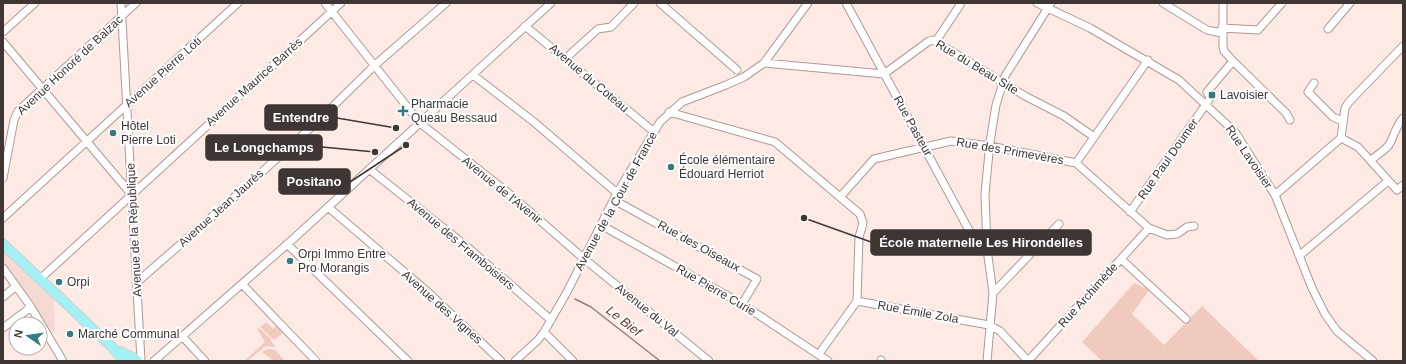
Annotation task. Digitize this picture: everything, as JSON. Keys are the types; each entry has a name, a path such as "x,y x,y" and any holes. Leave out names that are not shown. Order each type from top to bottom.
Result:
{"main road":[{"path":"3,244 111,346 124,361"},
{"path":"111,346 139,361"}],"street":[{"path":"3,32 35,3"},
{"name":"Avenue de la République","path":"121,3 139,361"},
{"name":"Avenue Honoré de Balzac","path":"3,178 14,120 18,111 136,3"},
{"name":"Avenue Pierre Loti","path":"3,218 238,3"},
{"name":"Avenue de l'Avenir","path":"325,3 420,123 507,192 584,259"},
{"name":"Avenue Maurice Barrès","path":"40,279 341,3"},
{"name":"Avenue Jean Jaurès","path":"136,283 318,121 374,66 446,3"},
{"path":"154,361 287,244 551,3"},
{"path":"566,58 598,29 611,27 634,3"},
{"path":"660,3 737,70"},
{"name":"Avenue de la Cour de France","path":"515,361 538,340 544,332 653,131 669,112 687,99 726,86 764,63 808,3"},
{"name":"Rue Pasteur","path":"846,3 971,234 987,238"},
{"name":"Rue Lavoisier","path":"1037,3 1049,5 1148,60 1179,80 1234,132 1275,195 1324,314 1337,331 1374,361"},
{"path":"1163,3 1207,30 1222,31 1258,30 1282,3"},
{"path":"1223,3 1222,31 1224,52 1286,112 1290,120"},
{"path":"1328,30 1350,3"},
{"path":"936,41 960,5"},
{"path":"987,361 992,327 993,293 987,238 986,194 990,146 996,104 1002,82 1028,37 1049,5"},
{"name":"Avenue du Coteau","path":"525,26 566,58 653,131"},
{"name":"Rue du Beau Site","path":"884,74 929,41 936,41 1002,82 1064,116 1094,137"},
{"path":"3,42 131,194"},
{"path":"1275,195 1341,138 1342,121 1345,108 1349,102 1403,46"},
{"path":"1076,163 1148,60"},
{"path":"1207,92 1233,61"},
{"path":"764,63 884,74"},
{"path":"473,75 534,122 616,197"},
{"path":"1314,83 1308,92 1333,117 1342,121"},
{"path":"1194,94 1199,91 1207,92"},
{"path":"1206,106 1210,97 1207,92"},
{"name":"Rue Paul Doumer","path":"1130,212 1206,106"},
{"path":"669,112 769,140 841,196 860,214 863,219 859,237 857,301 819,354"},
{"path":"1371,160 1384,150 1390,143 1396,128 1403,118"},
{"path":"1341,138 1358,147 1397,190 1403,185"},
{"name":"Rue des Primevères","path":"841,196 874,159 951,141 990,146 1076,163 1149,228 1167,235 1177,234 1187,227 1194,226"},
{"name":"Avenue des Framboisiers","path":"369,170 464,245 551,320"},
{"path":"1299,256 1388,181"},
{"name":"Rue des Oiseaux","path":"616,197 758,279 742,304"},
{"name":"Avenue des Vignes","path":"328,207 428,293 501,361"},
{"path":"993,293 1059,224"},
{"name":"Rue Pierre Curie","path":"601,225 742,304 828,361"},
{"name":"Rue Archimède","path":"1028,361 1149,228"},
{"path":"287,244 408,361"},
{"name":"Avenue du Val","path":"584,259 709,361"},
{"path":"1121,259 1186,319"},
{"path":"3,268 30,307 63,361"},
{"path":"242,284 316,361"},
{"path":"3,296 16,286"},
{"name":"Rue Émile Zola","path":"857,301 982,323 1000,331 1028,361"},
{"path":"3,328 30,307"},
{"path":"544,332 573,361"},
{"path":"182,336 205,361"}],"shaded area":[{"path":"3,250 44,289 46,288 50,292 49,294 54,299 55,332 52,333 48,327 48,316 40,316 3,261"},
{"path":"1134,283 1149,290 1132,314 1164,345 1202,306 1259,361 1102,361 1082,342"},
{"path":"266,322 273,329 276,326 283,333 274,340 260,327"},
{"path":"259,328 271,339 270,340 276,347 266,346 247,361 244,361 265,342 257,329"},
{"path":"268,349 275,350 285,361 274,361 262,352"}],"waterway":[{"name":"Le Bief","path":"575,299 591,307 660,361"}],"place":[{"name":"Lavoisier","path":"1212,95"},
{"name":"Pharmacie Queau Bessaud","path":"403,111"},
{"name":"Entendre","path":"396,128"},
{"name":"Hôtel Pierre Loti","path":"113,133"},
{"name":"Positano","path":"406,145"},
{"name":"Le Longchamps","path":"375,152"},
{"name":"École élémentaire Édouard Herriot","path":"671,167"},
{"name":"École maternelle Les Hirondelles","path":"804,218"},
{"name":"Orpi Immo Entre Pro Morangis","path":"290,261"},
{"name":"Orpi","path":"59,282"},
{"name":"Marché Communal","path":"70,334"}]}
